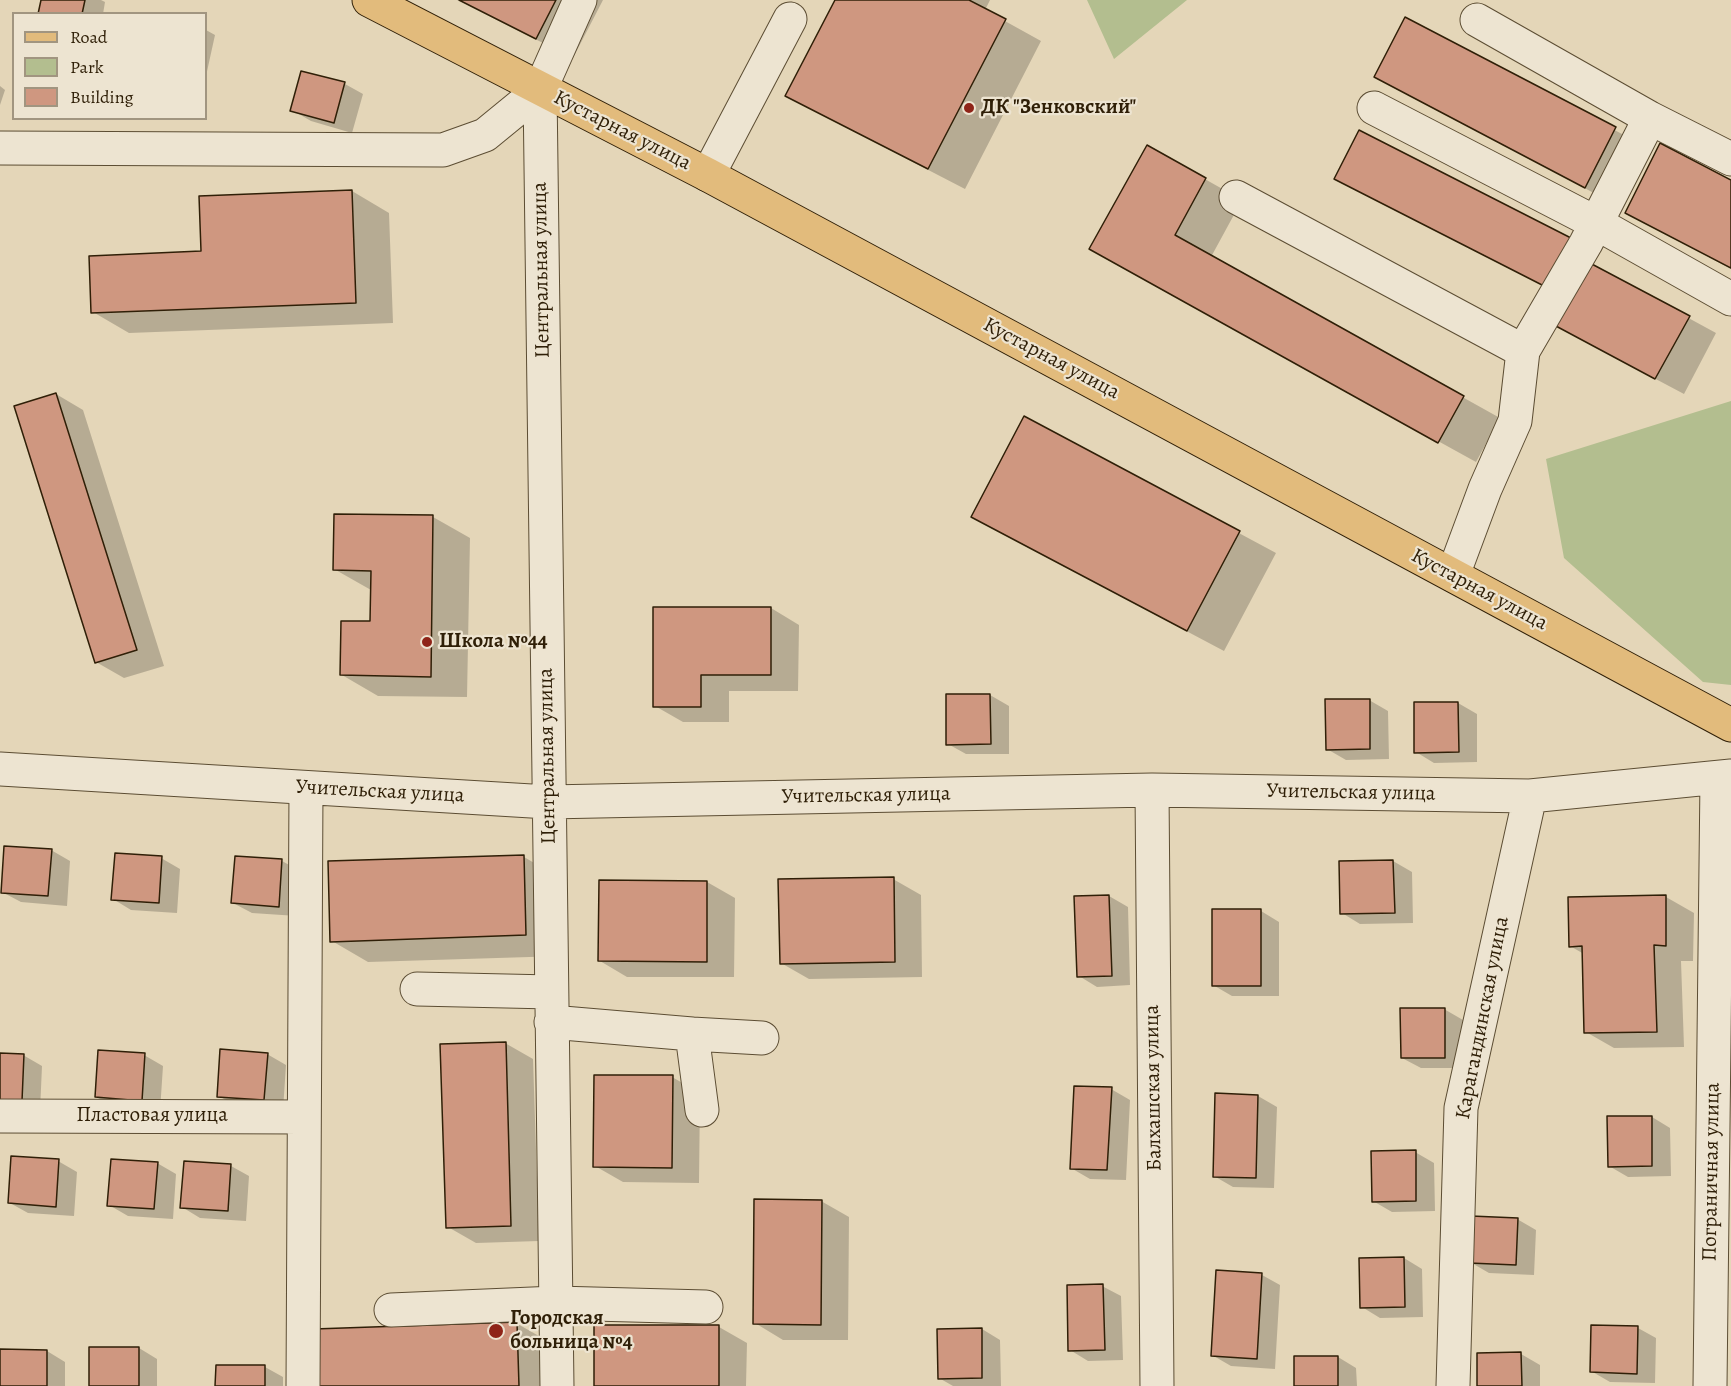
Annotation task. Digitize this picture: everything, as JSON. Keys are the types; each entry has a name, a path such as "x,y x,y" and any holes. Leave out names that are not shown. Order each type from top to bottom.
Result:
{"main road":[{"name":"Кустарная улица","path":"369,0 708,175 1731,725"}],"street":[{"path":"0,148 443,150 484,135 540,90 580,0"},
{"path":"708,175 790,19"},
{"path":"1477,20 1650,118 1731,159"},
{"name":"Центральная улица","path":"540,90 557,1386"},
{"path":"1374,108 1596,223 1731,299"},
{"path":"1453,575 1485,489 1515,421 1523,351 1596,223 1650,118"},
{"path":"1236,197 1523,351"},
{"name":"Учительская улица","path":"0,769 548,802 1152,790 1530,796 1724,777"},
{"name":"Пограничная улица","path":"1710,1386 1724,777"},
{"path":"303,1386 306,788"},
{"name":"Балхашская улица","path":"1152,790 1157,1386"},
{"name":"Карагандинская улица","path":"1453,1386 1461,1108 1530,796"},
{"path":"417,989 551,1007 692,1034 762,1038"},
{"path":"692,1034 702,1110"},
{"name":"Пластовая улица","path":"0,1116 304,1117"},
{"path":"391,1310 556,1303 706,1306"}],"green space":[{"path":"1087,0 1187,0 1114,59"},
{"path":"1731,401 1731,685 1703,682 1564,558 1546,459"}],"building":[{"path":"41,0 85,0 82,12 38,12"},
{"path":"459,0 556,0 536,39"},
{"path":"835,0 969,0 1006,19 928,169 785,96"},
{"path":"1405,17 1616,127 1585,188 1374,77"},
{"path":"301,71 345,82 334,123 290,111"},
{"path":"1359,130 1571,238 1546,287 1334,179"},
{"path":"1660,143 1731,180 1731,268 1625,213"},
{"path":"1147,145 1206,178 1175,235 1464,396 1438,443 1089,249"},
{"path":"352,190 356,303 91,313 89,256 201,251 199,196"},
{"path":"1588,262 1690,316 1655,379 1554,325"},
{"path":"56,393 137,650 95,663 14,406"},
{"path":"1024,416 1240,531 1187,631 971,517"},
{"path":"334,514 433,515 431,677 340,675 341,621 370,621 371,571 333,570"},
{"path":"653,607 771,607 771,675 701,675 701,707 653,707"},
{"path":"946,694 990,694 991,744 946,745"},
{"path":"1325,699 1370,699 1370,749 1326,750"},
{"path":"1414,702 1458,702 1459,752 1414,753"},
{"path":"4,846 52,849 48,896 1,893"},
{"path":"115,853 162,856 159,903 111,900"},
{"path":"524,855 526,935 330,942 328,861"},
{"path":"235,856 282,859 279,907 231,903"},
{"path":"1393,860 1395,913 1340,914 1339,861"},
{"path":"894,877 895,962 780,964 778,879"},
{"path":"599,880 707,881 707,962 598,961"},
{"path":"1109,895 1112,976 1077,977 1074,896"},
{"path":"1666,895 1666,946 1654,945 1657,1032 1584,1033 1582,946 1569,947 1568,897"},
{"path":"1212,909 1261,909 1261,986 1212,986"},
{"path":"1400,1008 1445,1008 1445,1058 1401,1058"},
{"path":"506,1042 511,1226 446,1228 440,1044"},
{"path":"220,1049 268,1053 264,1100 217,1097"},
{"path":"98,1050 145,1053 142,1101 95,1097"},
{"path":"0,1053 24,1054 22,1101 0,1100"},
{"path":"594,1075 673,1075 672,1168 593,1167"},
{"path":"1074,1086 1112,1087 1107,1170 1070,1169"},
{"path":"1215,1093 1258,1095 1256,1178 1213,1177"},
{"path":"1607,1116 1652,1116 1652,1166 1608,1167"},
{"path":"1416,1150 1416,1201 1372,1202 1371,1151"},
{"path":"11,1156 59,1159 56,1207 8,1203"},
{"path":"111,1159 158,1162 154,1209 107,1206"},
{"path":"184,1161 231,1164 228,1211 180,1208"},
{"path":"754,1199 822,1200 821,1325 753,1324"},
{"path":"1471,1216 1518,1218 1516,1265 1469,1263"},
{"path":"1404,1257 1405,1307 1360,1308 1359,1258"},
{"path":"1216,1270 1262,1273 1257,1359 1211,1356"},
{"path":"1103,1284 1105,1350 1068,1351 1067,1285"},
{"path":"517,1322 519,1386 316,1386 314,1329"},
{"path":"594,1325 719,1325 719,1386 594,1386"},
{"path":"1591,1325 1638,1326 1637,1374 1590,1372"},
{"path":"982,1328 982,1378 938,1379 937,1329"},
{"path":"89,1347 139,1347 139,1386 89,1386"},
{"path":"0,1349 47,1350 47,1386 0,1386"},
{"path":"1521,1352 1522,1386 1477,1386 1477,1353"},
{"path":"1294,1356 1338,1356 1338,1386 1294,1386"},
{"path":"216,1365 265,1365 265,1386 215,1386"}],"place":[{"name":"ДК \"Зенковский\"","path":"969,108"},
{"name":"Школа №44","path":"427,642"},
{"name":"Городская больница №4","path":"496,1331"}]}
